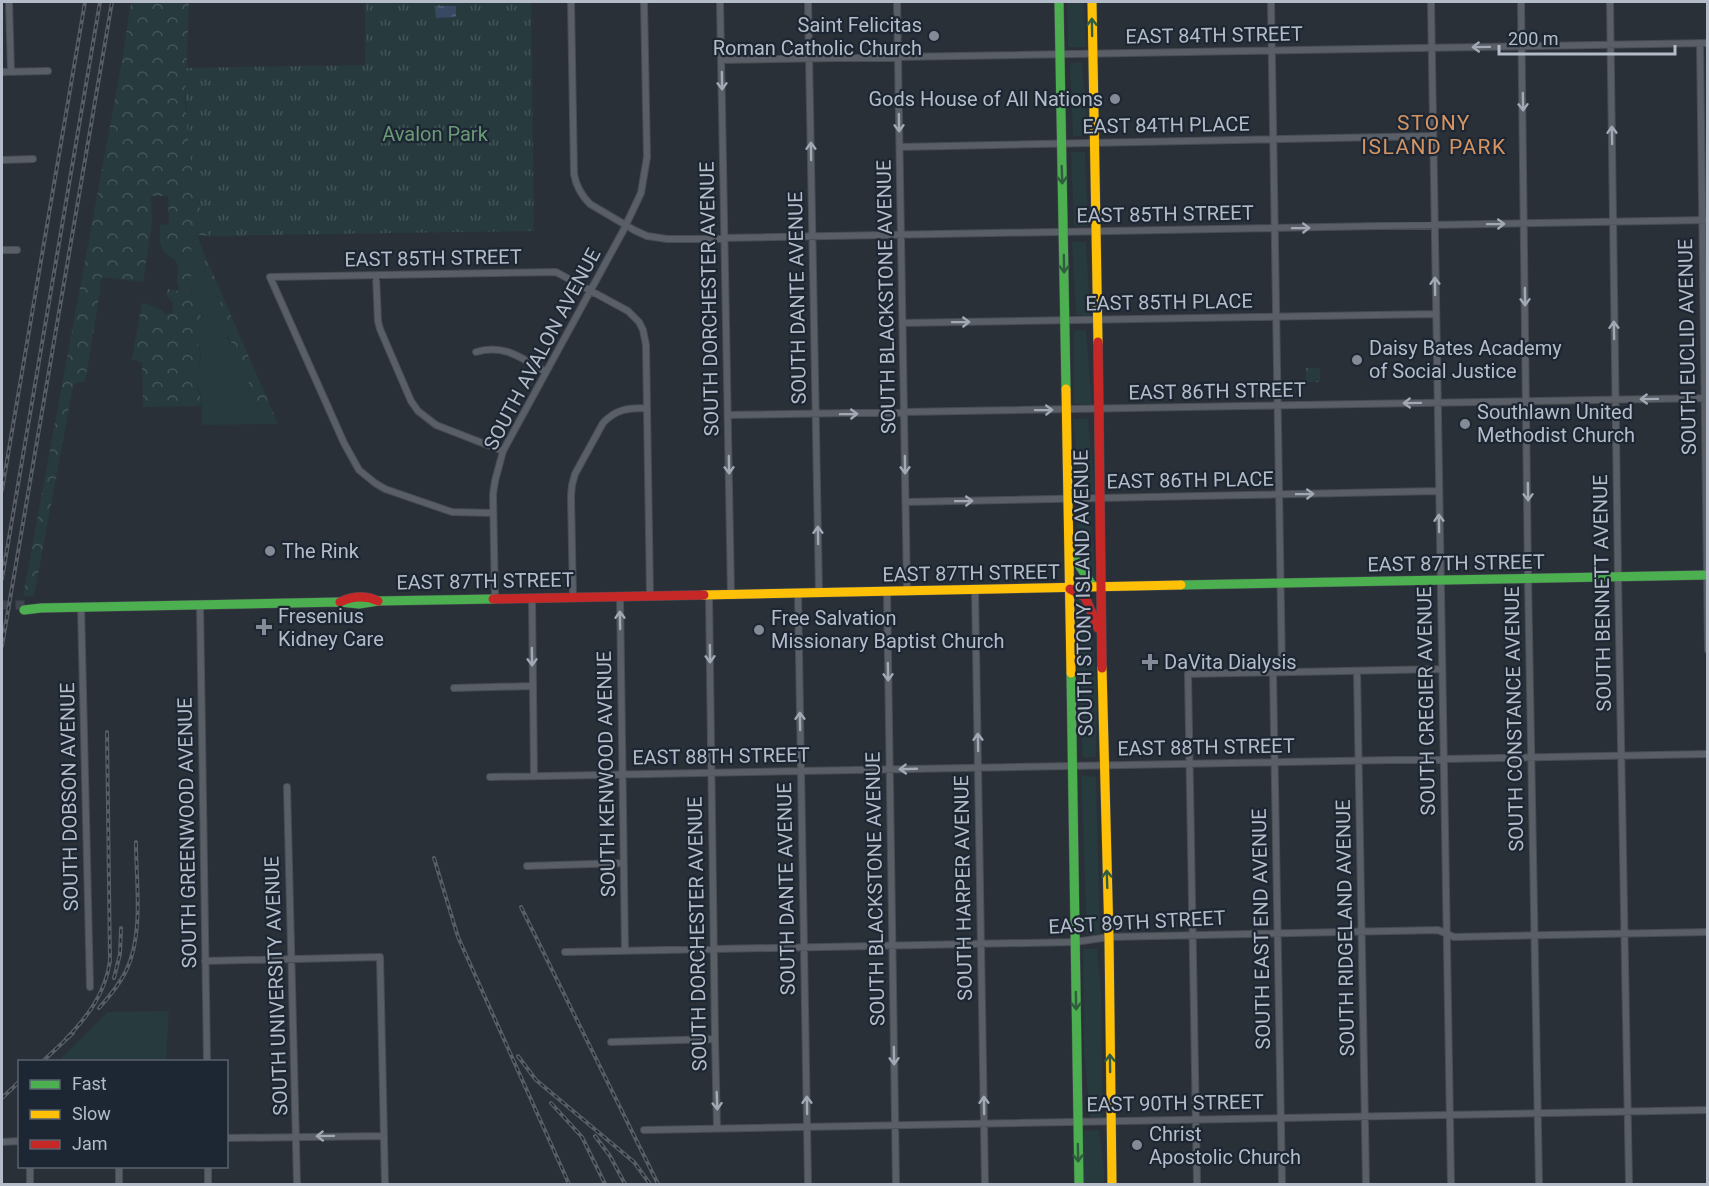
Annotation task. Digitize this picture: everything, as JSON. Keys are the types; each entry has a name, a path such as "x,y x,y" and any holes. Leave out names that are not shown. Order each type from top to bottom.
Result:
{"main road":[{"name":"SOUTH STONY ISLAND AVENUE","path":"1059,2 1079,1185"},
{"name":"SOUTH STONY ISLAND AVENUE","path":"1092,2 1112,1185"},
{"path":"1070,551 1092,585 1101,588"},
{"name":"EAST 87TH STREET","path":"24,607 340,602 349,597 372,597 378,602 1707,575"},
{"path":"1070,589 1085,597 1101,636"}],"street":[{"path":"9,2 11,72"},
{"name":"EAST 85TH STREET","path":"571,2 575,182 583,197 590,204 647,236 667,239 901,236 1705,220"},
{"path":"626,225 641,193 647,157 644,2"},
{"name":"SOUTH DORCHESTER AVENUE","path":"720,2 731,595"},
{"name":"SOUTH DANTE AVENUE","path":"808,2 819,593"},
{"name":"SOUTH BLACKSTONE AVENUE","path":"897,2 907,592"},
{"path":"1272,2 1282,672"},
{"name":"SOUTH CREGIER AVENUE","path":"1431,2 1450,1185"},
{"name":"SOUTH CONSTANCE AVENUE","path":"1521,2 1539,1185"},
{"name":"SOUTH BENNETT AVENUE","path":"1610,2 1629,1185"},
{"name":"SOUTH EUCLID AVENUE","path":"1700,43 1705,220 1707,650"},
{"name":"EAST 84TH STREET","path":"721,60 1707,43"},
{"path":"2,72 48,71"},
{"name":"EAST 84TH PLACE","path":"900,147 1433,136"},
{"path":"2,160 33,159"},
{"name":"SOUTH AVALON AVENUE","path":"495,599 493,513 495,481 504,451 626,225"},
{"path":"2,250 17,250"},
{"name":"EAST 85TH STREET","path":"493,513 461,513 440,509 385,489 359,470 344,443 270,277 556,272 591,291"},
{"path":"376,276 380,329 411,401 418,411 436,424 504,451"},
{"path":"591,291 628,311 639,322 646,345 650,597"},
{"name":"EAST 85TH PLACE","path":"903,323 1436,314"},
{"path":"476,352 492,349 507,351 546,372"},
{"name":"EAST 86TH STREET","path":"728,416 1706,398"},
{"path":"573,598 570,496 575,474 603,423 609,417 622,410 647,408"},
{"name":"EAST 86TH PLACE","path":"906,502 1439,491"},
{"name":"SOUTH HARPER AVENUE","path":"975,590 985,1185"},
{"name":"SOUTH BLACKSTONE AVENUE","path":"887,592 896,1185"},
{"name":"SOUTH DANTE AVENUE","path":"798,594 808,1185"},
{"name":"SOUTH DORCHESTER AVENUE","path":"709,595 717,1128"},
{"name":"SOUTH KENWOOD AVENUE","path":"620,597 625,951"},
{"path":"532,599 534,776"},
{"name":"SOUTH GREENWOOD AVENUE","path":"200,605 207,1060"},
{"name":"SOUTH DOBSON AVENUE","path":"81,607 90,987"},
{"path":"1197,1185 1188,674 1442,669"},
{"name":"SOUTH RIDGELAND AVENUE","path":"1357,671 1366,1185"},
{"name":"SOUTH EAST END AVENUE","path":"1273,672 1282,1185"},
{"path":"454,688 533,686"},
{"name":"EAST 88TH STREET","path":"490,777 1707,754"},
{"name":"SOUTH UNIVERSITY AVENUE","path":"287,787 297,1185"},
{"path":"527,866 623,863"},
{"name":"EAST 89TH STREET","path":"565,952 1075,942 1109,937 1362,931 1438,930 1454,937 1707,932"},
{"path":"205,961 380,957 385,1185"},
{"path":"611,1042 715,1039"},
{"name":"EAST 90TH STREET","path":"644,1130 1707,1110"},
{"path":"228,1138 384,1136"},
{"path":"2,1142 18,1141"},
{"path":"30,1168 30,1185"},
{"path":"119,1168 119,1185"},
{"path":"208,1168 208,1185"}],"green space":[{"path":"131,2 189,2 185,105 198,201 209,236 194,236 191,257 191,291 199,304 201,319 197,386 201,406 143,407 142,363 132,359 142,303 158,308 165,314 172,313 173,303 166,295 168,289 177,291 179,288 178,265 164,252 160,242 160,225 169,224 168,196 151,196 152,224 143,282 102,277 100,281 85,382 75,383 73,386 34,596 23,596 122,61"},
{"name":"Avalon Park","path":"365,2 531,2 534,231 209,236 200,209 192,167 187,117 186,68 365,65"},
{"path":"1067,2 1084,2 1086,47 1068,47"},
{"path":"1082,62 1088,136 1073,136 1070,63"},
{"path":"1071,152 1085,152 1088,226 1074,226"},
{"path":"197,235 204,253 205,272 222,306 222,325 229,341 244,362 249,392 257,402 266,424 202,425 202,398 196,383 201,351 198,345 202,316 193,297 190,282 192,249 194,236"},
{"path":"1072,242 1086,242 1090,316 1076,315"},
{"path":"204,253 278,424 266,424 257,402 249,392 244,362 222,328 221,306 205,272"},
{"path":"1086,330 1092,404 1074,404 1074,331"},
{"path":"1306,368 1320,368 1320,382 1306,382"},
{"path":"1073,419 1088,419 1095,492 1079,493"},
{"path":"1090,507 1096,582 1080,558 1075,508"},
{"path":"1076,600 1083,600 1091,620 1097,687 1096,757 1083,758"},
{"path":"1081,775 1096,777 1100,934 1087,934"},
{"path":"1083,949 1097,949 1101,991 1103,1117 1090,1117 1084,1052"},
{"path":"169,1011 166,1060 59,1060 108,1012"},
{"path":"1099,1130 1104,1184 1084,1184 1084,1131"}],"water":[{"path":"435,6 456,6 456,17 436,18"}],"tunnel":[{"path":"2,605 25,605"}],"railway":[{"path":"2,490 85,2"},
{"path":"2,579 100,2"},
{"path":"2,646 112,2"},
{"path":"66,1039 100,994 110,961 107,732"},
{"path":"99,1008 114,991 132,957 138,908 136,842"},
{"path":"434,858 458,937 569,1184"},
{"path":"521,907 658,1184"},
{"path":"114,978 120,954 121,928"},
{"path":"44,1060 73,1033"},
{"path":"518,1056 536,1080 634,1162 650,1184"},
{"path":"2,1098 18,1083"},
{"path":"551,1103 582,1137 605,1184"},
{"path":"595,1136 610,1156 625,1184"}],"traffic: fast":[{"path":"1059,2 1066,389"},
{"path":"1070,551 1092,585 1101,588"},
{"path":"1181,585 1708,575"},
{"path":"24,610 340,602 359,604 378,601 493,599"},
{"path":"1071,673 1079,1184"}],"traffic: slow":[{"path":"1092,2 1098,342"},
{"path":"1066,389 1071,673"},
{"path":"704,595 1181,585"},
{"path":"1102,668 1112,1184"}],"traffic: jam":[{"path":"1098,342 1102,668"},
{"path":"1070,589 1085,597 1098,628"},
{"path":"493,599 704,595"},
{"path":"340,602 359,597 378,601"}],"place":[{"name":"Saint Felicitas Roman Catholic Church","path":"934,36"},
{"name":"Gods House of All Nations","path":"1115,99"},
{"name":"Daisy Bates Academy of Social Justice","path":"1357,360"},
{"name":"Southlawn United Methodist Church","path":"1465,424"},
{"name":"The Rink","path":"270,551"},
{"name":"Fresenius Kidney Care","path":"264,627"},
{"name":"Free Salvation Missionary Baptist Church","path":"759,630"},
{"name":"DaVita Dialysis","path":"1150,662"},
{"name":"Christ Apostolic Church","path":"1137,1145"}],"district":[{"name":"STONY ISLAND PARK","path":"1434,135"}]}
